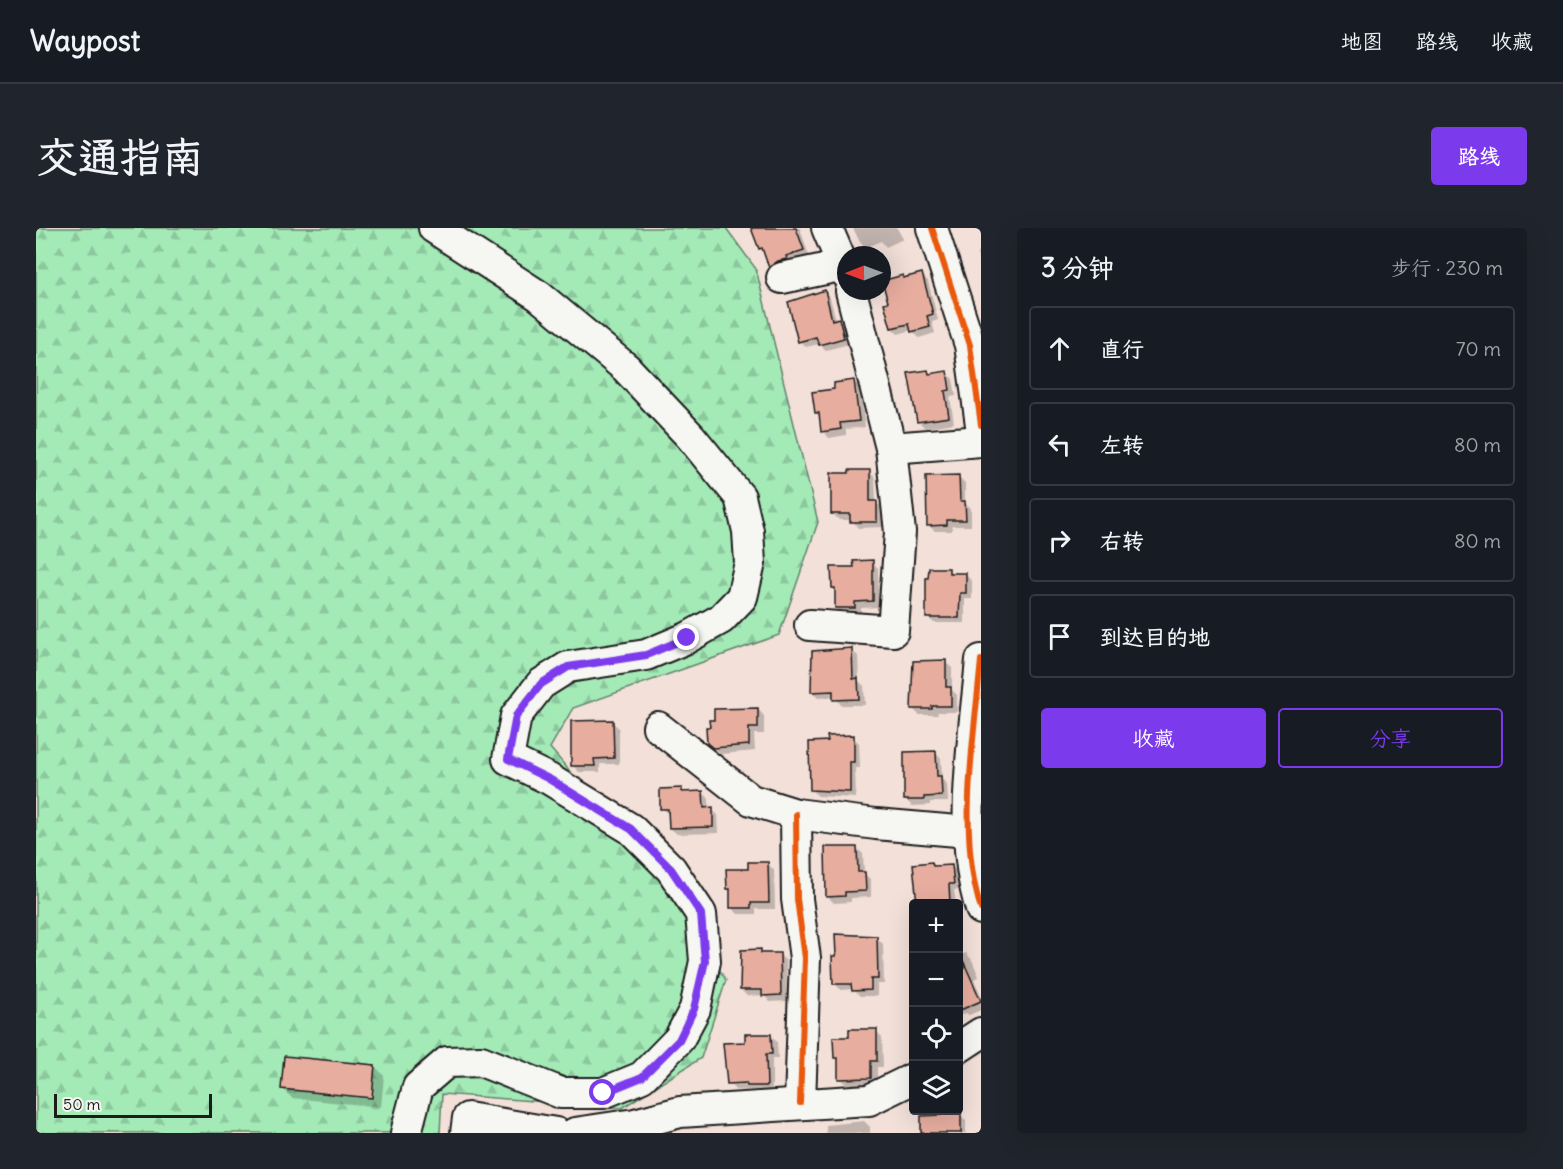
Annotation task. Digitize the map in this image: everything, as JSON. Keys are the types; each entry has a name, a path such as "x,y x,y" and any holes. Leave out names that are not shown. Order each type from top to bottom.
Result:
{"street":[{"path":"406,1133 418,1087 447,1062 481,1061 561,1093 603,1093 642,1077 679,1040 694,1009 705,961 701,914 671,869 631,829 549,779 508,759 516,716 541,684 568,667 646,655 687,638 721,619 741,597 750,563 748,531 740,497 667,411 626,368 540,296 434,228"},
{"path":"827,228 837,252"},
{"path":"932,228 973,324 970,345 981,425"},
{"path":"782,278 837,276"},
{"path":"810,625 893,631 900,532 891,448 853,300"},
{"path":"891,448 981,441"},
{"path":"981,660 978,723 968,819 976,894 981,909"},
{"path":"658,727 751,800 796,814 969,832"},
{"path":"796,814 797,899 805,958 800,1103"},
{"path":"963,1045 981,1033"},
{"path":"575,1133 603,1130 680,1112 869,1100 909,1080"},
{"path":"466,1133 468,1118 556,1133"}],"green space":[{"path":"36,228 726,228 756,269 818,522 779,635 573,708 550,748 669,888 726,980 701,1058 622,1108 442,1094 440,1133 36,1133"}],"building":[{"path":"751,228 796,228 804,250 786,256 787,259 778,261 769,268 762,248 759,249"},
{"path":"922,273 933,314 927,316 930,327 911,332 909,324 891,328 884,303 891,300 891,278 903,275 903,278"},
{"path":"825,290 832,320 839,318 844,338 819,345 816,337 798,342 788,302"},
{"path":"928,370 929,374 947,371 950,390 945,391 949,417 917,422 908,373"},
{"path":"854,380 859,421 840,423 841,429 821,432 819,413 815,413 812,392 834,389 834,383"},
{"path":"849,470 870,470 870,501 877,501 877,522 850,522 850,514 831,514 831,473 849,473"},
{"path":"959,475 960,501 965,501 966,520 947,520 947,525 927,526 926,476"},
{"path":"873,560 873,601 855,602 855,608 835,608 835,588 832,588 831,567 854,567 853,561"},
{"path":"929,568 949,568 949,573 966,573 966,593 960,593 959,618 926,618 926,578 928,578"},
{"path":"852,648 853,679 858,678 859,699 833,700 833,691 811,692 812,651"},
{"path":"946,660 946,687 951,687 951,706 911,709 913,661"},
{"path":"758,708 758,728 749,728 749,745 713,748 707,743 706,727 710,727 709,720 714,720 714,709"},
{"path":"613,720 614,758 594,759 595,766 571,766 571,721"},
{"path":"854,735 854,762 850,762 850,792 810,790 809,742 828,741 827,736"},
{"path":"936,751 937,776 941,776 942,796 924,797 924,800 904,800 904,752"},
{"path":"682,788 682,792 703,791 704,808 713,807 713,827 669,828 668,809 660,809 660,789"},
{"path":"825,847 857,847 858,872 865,872 866,891 845,892 845,896 826,897"},
{"path":"748,862 768,862 769,903 751,903 751,908 730,908 730,889 727,889 726,869 748,869"},
{"path":"932,862 933,866 952,865 954,884 949,884 950,899 917,899 913,864"},
{"path":"835,934 877,936 878,979 871,979 871,990 852,991 851,984 833,984 832,956 836,956"},
{"path":"761,949 761,953 780,953 781,995 762,996 762,990 740,990 741,950"},
{"path":"963,960 981,1001 963,1009"},
{"path":"849,1029 877,1029 877,1061 871,1061 871,1078 838,1079 838,1058 834,1058 833,1037 849,1037"},
{"path":"745,1034 771,1034 772,1054 766,1054 767,1086 747,1086 746,1083 727,1084 723,1043 745,1042"},
{"path":"284,1056 375,1065 372,1098 281,1089"},
{"path":"961,1115 961,1133 921,1133 921,1116"}],"cycle path":[{"path":"932,228 970,345 981,425"},
{"path":"981,660 969,786 970,849 981,909"},
{"path":"796,814 797,899 805,958 800,1103"}],"route":[{"path":"603,1093 642,1077 679,1040 694,1009 705,961 701,914 671,869 631,829 549,779 508,759 516,716 541,684 568,667 646,655 687,638"}]}
